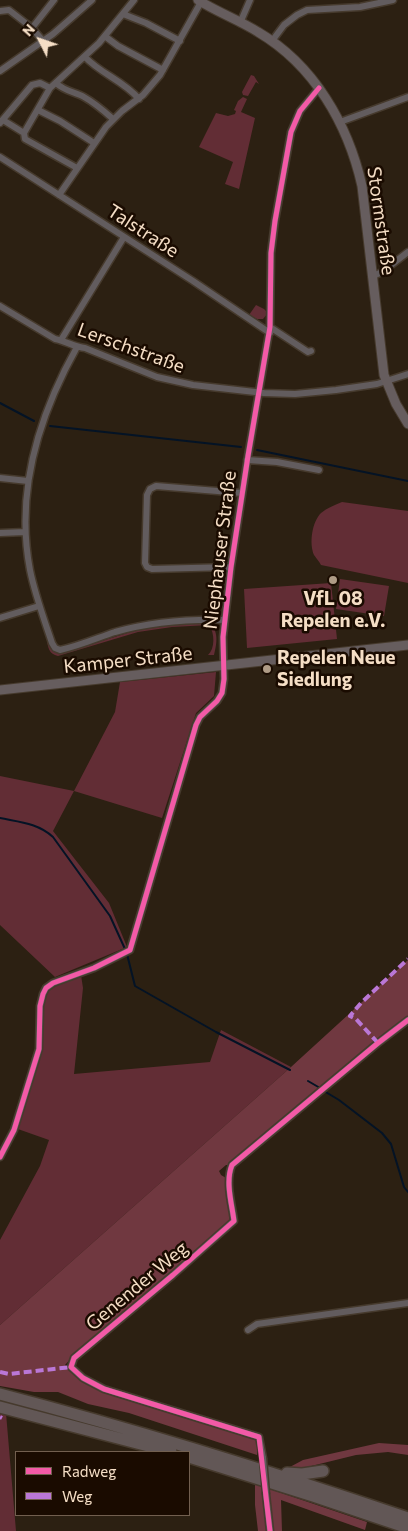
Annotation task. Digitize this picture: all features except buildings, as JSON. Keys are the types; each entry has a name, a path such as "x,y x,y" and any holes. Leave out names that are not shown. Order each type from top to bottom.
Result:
{"highway":[{"path":"0,1394 159,1438 265,1470 408,1518"},
{"path":"0,1407 167,1451"},
{"path":"190,1458 313,1496 408,1528"},
{"path":"265,1470 302,1474 323,1472"}],"street":[{"path":"32,28 54,0"},
{"path":"0,71 43,41 92,0"},
{"path":"77,168 25,139 24,133 50,88 106,36 134,0"},
{"path":"240,23 250,0"},
{"path":"272,40 284,25 307,10 360,8 393,0"},
{"path":"59,195 94,143 113,119 139,99 164,70 199,1"},
{"name":"Stormstraße","path":"199,1 272,40 297,61 318,88 340,122 356,160 362,184 384,375 396,404 408,424"},
{"path":"0,11 9,10 32,28 43,41"},
{"path":"123,14 146,23 180,41"},
{"path":"106,36 118,46 164,70"},
{"path":"85,57 100,70 130,88 139,99"},
{"path":"24,133 1,122 32,85 40,83 50,88"},
{"path":"56,83 60,88 83,96 100,107 113,119"},
{"name":"Niephauser Straße","path":"0,1157 14,1130 39,1049 42,994 53,983 94,968 130,950 196,726 200,717 217,701 222,693 223,637 231,567 258,392 270,330 271,253 291,132 300,110 318,88"},
{"path":"340,122 408,97"},
{"path":"38,110 60,121 94,143"},
{"name":"Talstraße","path":"0,157 270,330"},
{"path":"61,340 124,237"},
{"path":"373,276 382,272 408,252"},
{"name":"Lerschstraße","path":"0,306 55,339 77,348 85,348 157,377 175,382 258,392 295,394 377,384 408,374"},
{"path":"270,330 308,352 311,351"},
{"path":"0,618 39,606 30,572 25,532 28,481 47,407 62,374 77,348"},
{"path":"247,460 278,462 319,470"},
{"path":"0,478 28,481"},
{"path":"231,567 152,569 147,567 145,563 145,531 147,495 150,489 156,486 242,494"},
{"path":"0,533 25,532"},
{"name":"Kamper Straße","path":"39,606 55,648 60,650 114,633 159,622 204,619 225,620"},
{"name":"Kamper Straße","path":"0,690 408,645"},
{"name":"Genender Weg","path":"270,1531 260,1437 104,1389 83,1378 71,1367 74,1358 234,1221 228,1182 232,1165 408,1020"},
{"path":"248,1330 257,1324 408,1303"}],"shaded area":[{"path":"251,75 254,76 259,84 256,82 248,96 243,95 242,92"},
{"path":"243,97 247,99 241,112 255,118 239,189 225,184 233,162 199,147 216,113 228,116 235,114 236,111 234,110 238,101"},
{"path":"256,305 268,313 263,319 257,319 249,315"},
{"path":"342,502 408,511 408,583 321,565 312,550 315,522 321,513"},
{"path":"340,579 389,586 384,616 336,609"},
{"path":"331,583 337,639 247,648 244,589"},
{"path":"209,622 216,633 214,655 208,655 212,649 213,641 209,625 172,627 138,632 58,656 50,650 47,640 52,650 60,654 137,630 175,624"},
{"path":"216,672 214,696 196,713 162,818 74,791 115,712 120,682"},
{"path":"0,776 74,791 53,831 109,903 127,947 55,977 0,925"},
{"path":"408,960 408,1020 232,1165 226,1165 219,1171 226,1178 230,1222 73,1356 65,1365 83,1382 104,1392 257,1439 257,1455 129,1413 88,1404 58,1392 34,1392 0,1386 0,1325 291,1067"},
{"path":"81,975 83,988 74,1074 210,1062 221,1030 291,1067 0,1325 0,1240 40,1166 49,1140 15,1128 41,1046 41,1006 47,988"},
{"path":"0,1411 6,1413 16,1531 0,1531"},
{"path":"379,1443 408,1445 408,1455 388,1452 356,1455 295,1470 288,1468 303,1460"},
{"path":"255,1484 367,1522 365,1530 281,1500 282,1531 258,1531"}],"waterway":[{"path":"0,403 34,421"},
{"path":"50,426 241,447"},
{"path":"257,450 408,481"},
{"path":"0,818 35,826 53,837 110,916 125,949"},
{"path":"127,954 135,986 216,1032 290,1070"},
{"path":"308,1081 320,1088"},
{"path":"324,1091 339,1100 382,1133 391,1144 404,1187 408,1192"}],"marked path":[{"path":"378,1043 356,1019 350,1016 361,1003 408,959"},
{"path":"0,1372 9,1374 71,1367"}],"cycle path":[{"path":"0,1157 14,1130 39,1049 40,1006 43,994 46,988 53,983 94,968 130,950 196,725 200,717 217,701 222,693 224,679 223,637 231,567 270,327 271,253 275,221 291,132 300,111 319,88"},
{"path":"270,1531 259,1437 104,1389 83,1378 71,1367 74,1358 234,1221 229,1186 232,1165 408,1020"}],"place":[{"name":"VfL 08 Repelen e.V.","path":"333,580"},
{"name":"Repelen Neue Siedlung","path":"267,669"}]}
